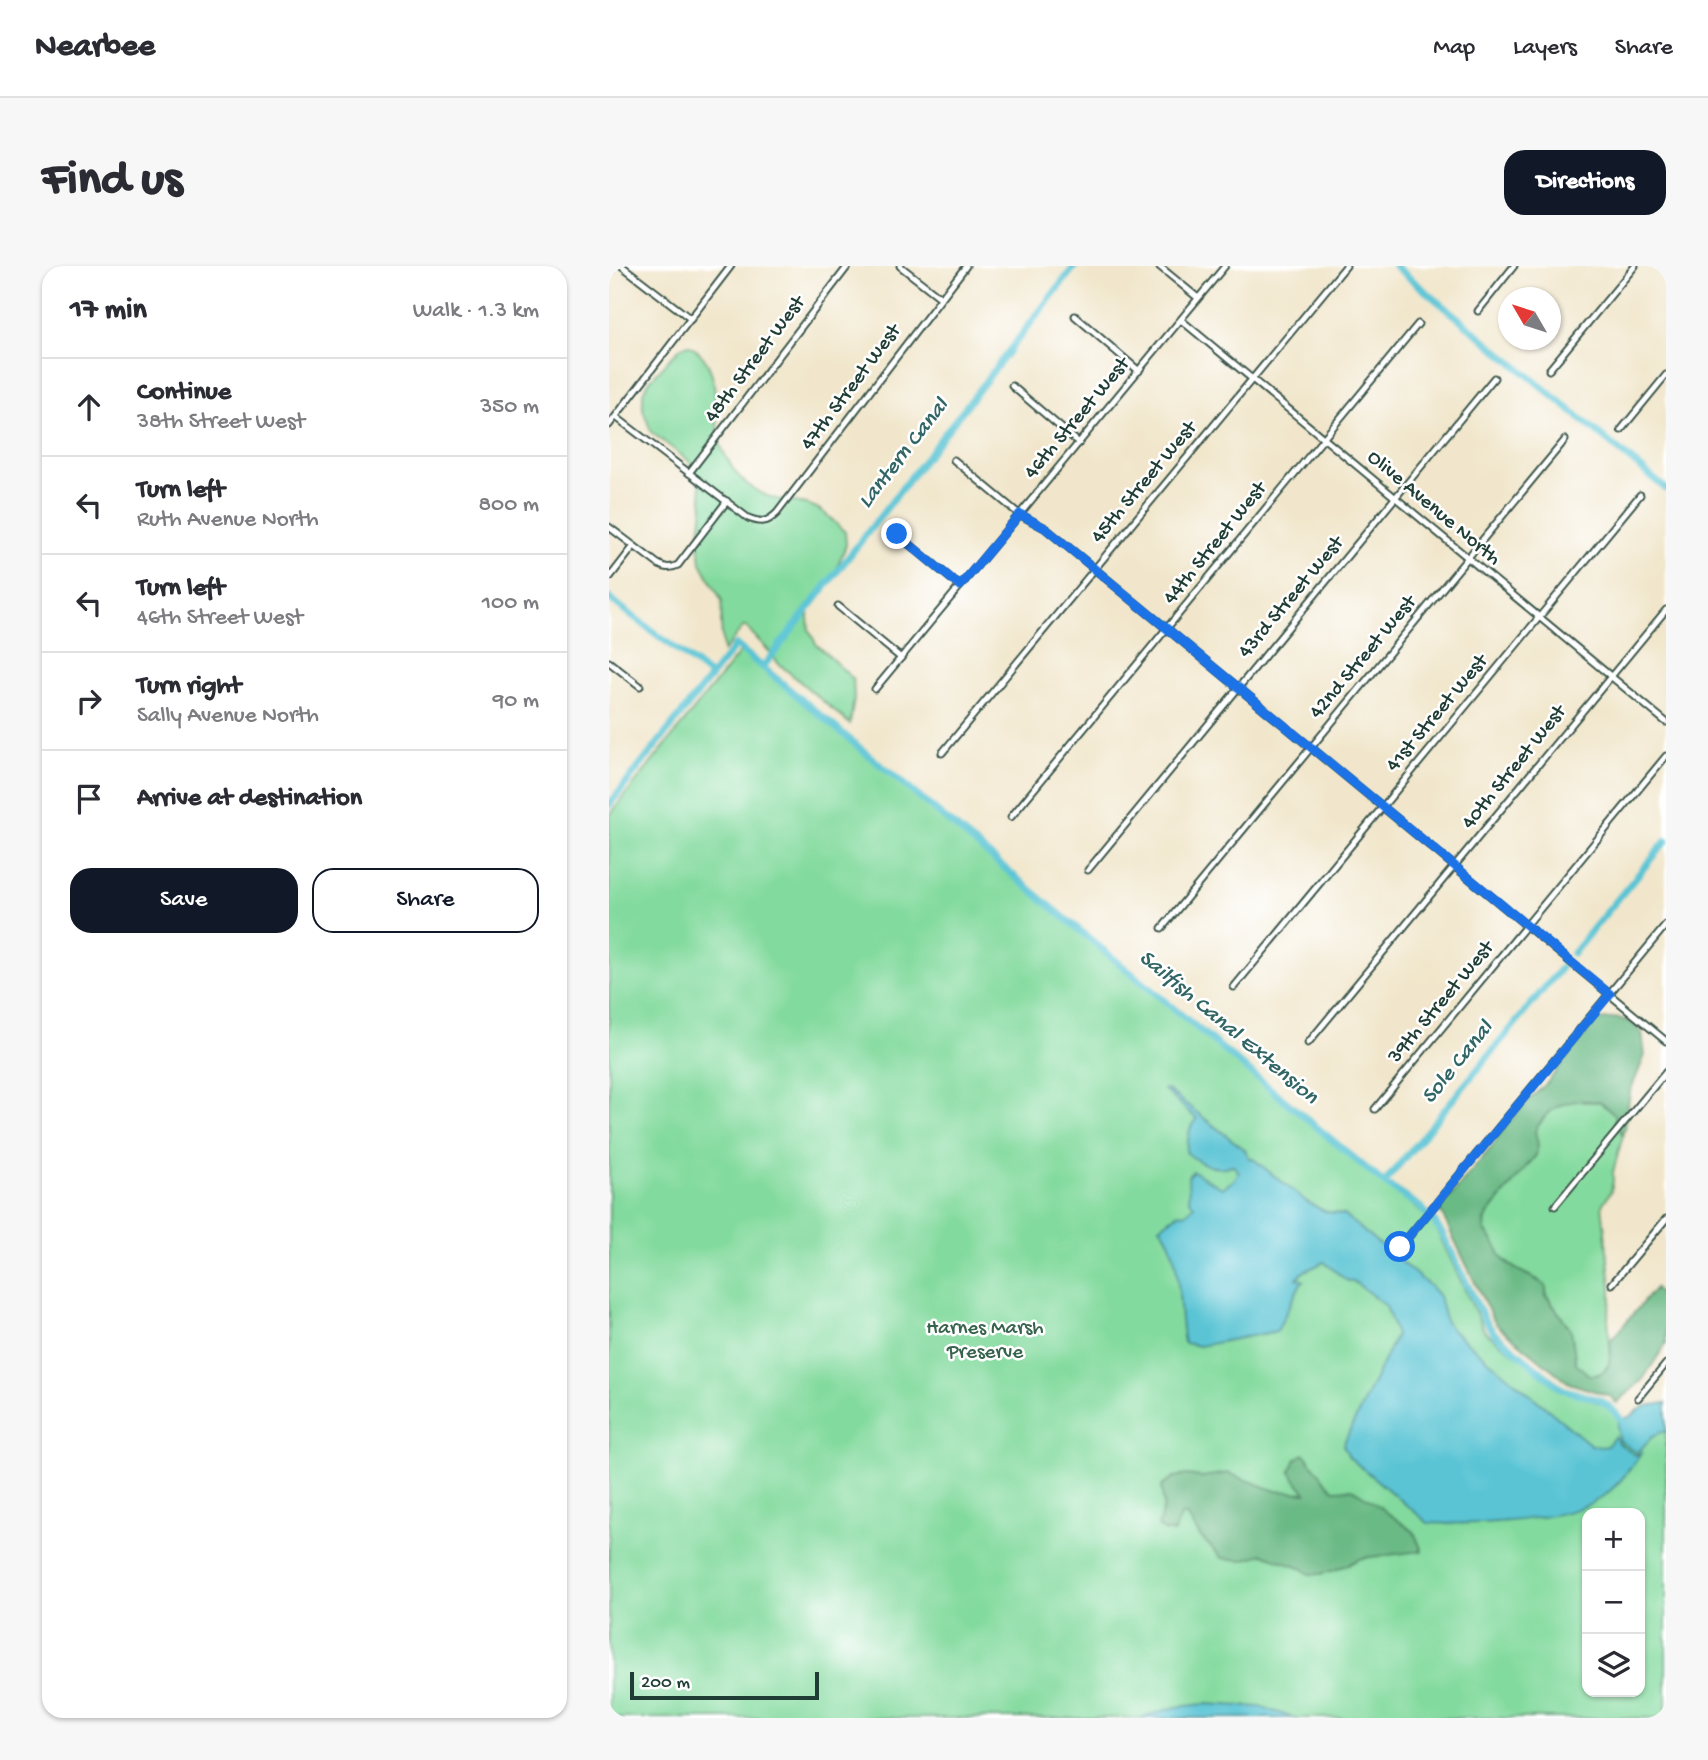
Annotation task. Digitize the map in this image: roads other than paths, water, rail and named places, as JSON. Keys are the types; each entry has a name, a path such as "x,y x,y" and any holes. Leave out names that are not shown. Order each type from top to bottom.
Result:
{"street":[{"path":"609,273 614,266"},
{"path":"622,266 691,319"},
{"path":"609,425 731,266"},
{"name":"48th Street West","path":"689,473 848,266"},
{"path":"900,266 941,298"},
{"name":"47th Street West","path":"727,502 758,522 765,522 776,513 966,266"},
{"path":"1159,266 1198,298"},
{"name":"46th Street West","path":"875,689 1225,266"},
{"name":"45th Street West","path":"942,753 1346,266"},
{"path":"1478,311 1514,266"},
{"path":"1549,370 1635,266"},
{"path":"1075,316 1139,371"},
{"name":"Olive Avenue North","path":"1181,320 1666,722"},
{"name":"44th Street West","path":"1011,817 1418,324"},
{"path":"1621,430 1666,375"},
{"name":"43rd Street West","path":"1088,870 1495,378"},
{"path":"1012,386 1079,443"},
{"path":"609,527 664,568 671,568 678,565 727,502 616,417"},
{"name":"42nd Street West","path":"1162,928 1565,440"},
{"path":"954,460 1020,514 1045,528 1666,1041"},
{"name":"41st Street West","path":"1234,987 1640,495"},
{"path":"897,534 960,586"},
{"path":"610,577 634,546"},
{"path":"838,606 901,658"},
{"name":"40th Street West","path":"1308,1043 1666,610"},
{"path":"609,662 641,686"},
{"name":"39th Street West","path":"1375,1109 1666,756"},
{"path":"1400,1247 1666,925"},
{"path":"1555,1206 1666,1072"},
{"path":"1612,1284 1666,1219"},
{"path":"1638,1398 1666,1364"}],"water":[{"path":"1163,1089 1245,1150 1250,1159 1307,1202 1324,1211 1344,1215 1430,1286 1439,1296 1445,1320 1451,1329 1591,1445 1607,1446 1615,1436 1618,1443 1635,1455 1643,1451 1623,1477 1599,1499 1564,1513 1492,1522 1428,1523 1349,1457 1343,1445 1396,1335 1386,1306 1324,1262 1303,1272 1297,1278 1304,1281 1277,1331 1199,1346 1184,1343 1176,1266 1167,1238 1160,1227 1194,1206 1189,1199 1188,1176 1193,1171 1222,1188 1239,1173 1232,1165 1208,1165 1186,1152 1190,1129 1197,1119"},
{"path":"1666,1403 1666,1433 1662,1431 1651,1438 1637,1453 1620,1441 1617,1427 1619,1421 1646,1406"},
{"path":"1205,1704 1260,1707 1295,1718 1140,1718 1176,1707"}],"waterway":[{"name":"Lantern Canal","path":"763,667 1075,266"},
{"path":"1395,266 1666,489"},
{"path":"609,598 711,676"},
{"name":"Sailfish Canal Extension","path":"609,805 736,645 1384,1183 1419,1206 1443,1235 1484,1319 1494,1333 1562,1389 1599,1400 1610,1407 1627,1425"},
{"name":"Sole Canal","path":"1573,953 1666,841"},
{"name":"Sole Canal","path":"1384,1183 1561,968"}],"park label":[{"name":"Harnes Marsh Preserve","path":"985,1341"}]}
